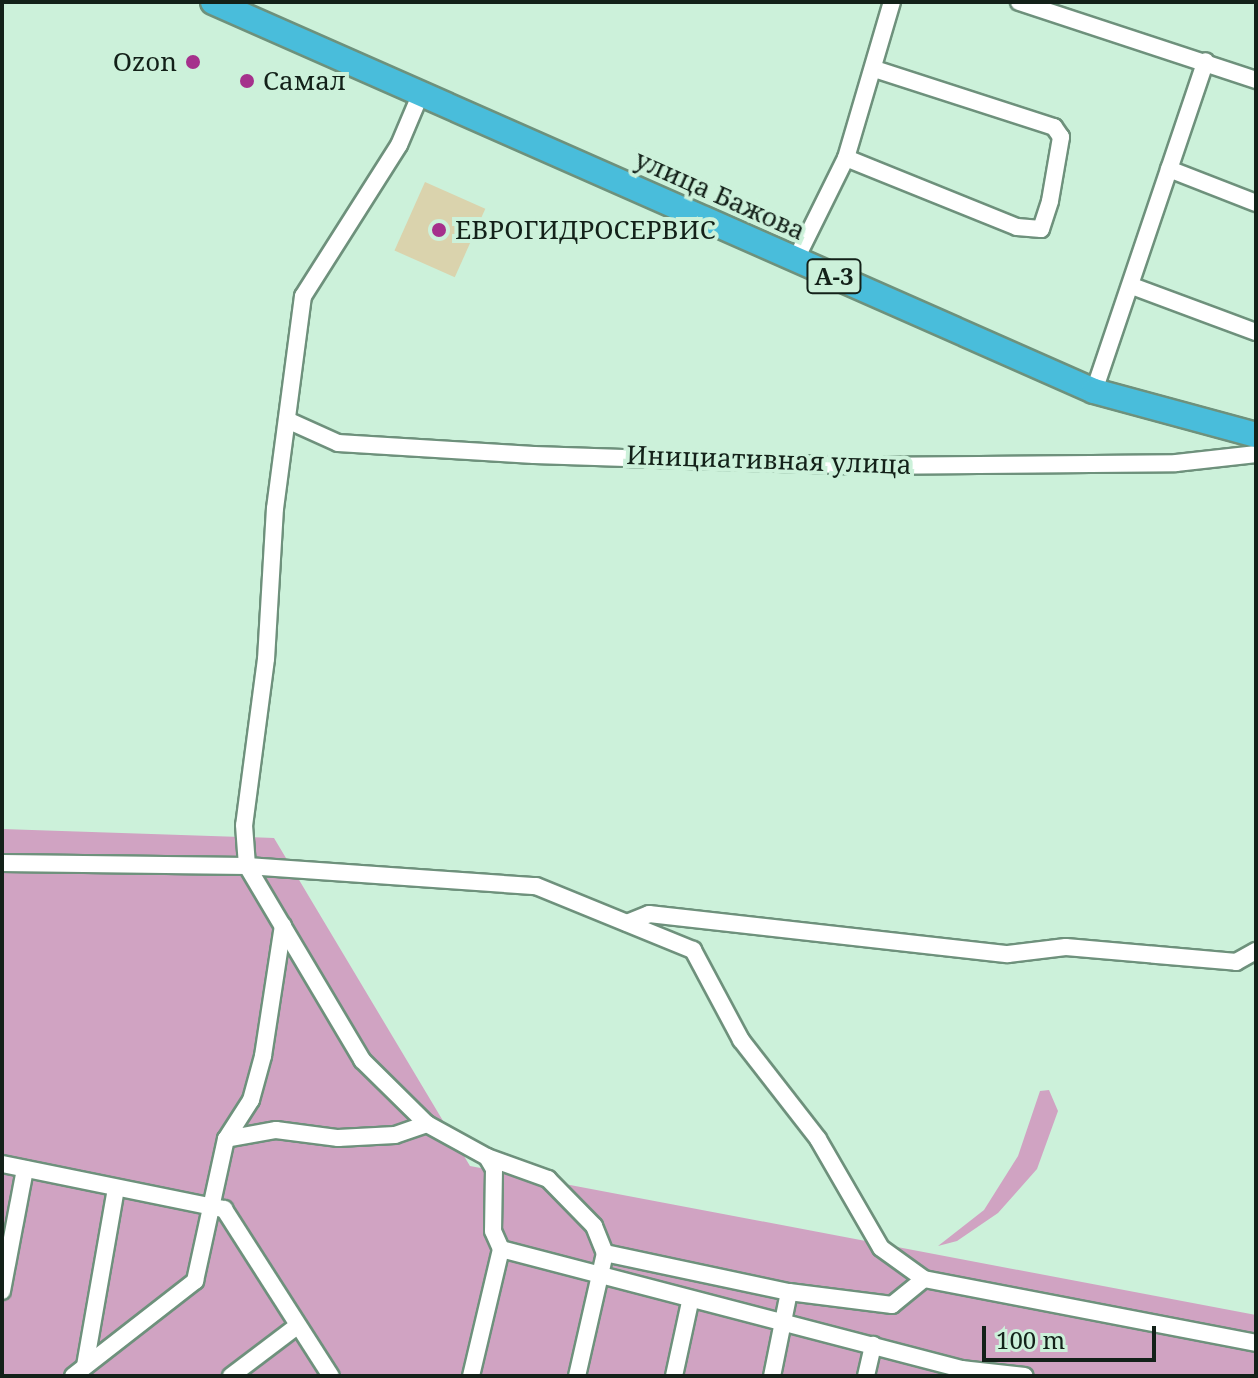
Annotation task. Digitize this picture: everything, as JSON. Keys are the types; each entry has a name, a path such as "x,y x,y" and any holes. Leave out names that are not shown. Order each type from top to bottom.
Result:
{"highway":[{"name":"улица Бажова","path":"213,2 1094,391 1256,435"}],"street":[{"path":"796,259 846,158 892,2"},
{"path":"1019,2 1206,61 1256,80"},
{"path":"1094,391 1206,61"},
{"path":"846,158 1017,227 1041,229 1050,201 1061,137 1054,127 874,69"},
{"path":"421,93 399,145 303,296 244,825 247,866 362,1060 427,1124 487,1157 548,1179 594,1226 605,1253 577,1376"},
{"path":"1169,169 1256,203"},
{"path":"1132,286 1256,332"},
{"name":"Инициативная улица","path":"287,420 338,443 534,455 921,466 1176,463 1256,454"},
{"path":"2,863 247,866 536,886 693,950 741,1040 818,1139 881,1248 924,1279 1256,1343"},
{"path":"627,923 649,914 1008,954 1066,947 1236,962 1256,951"},
{"path":"79,1371 195,1281 226,1139 251,1100 263,1056 283,926"},
{"path":"226,1139 276,1130 338,1138 395,1135 427,1124"},
{"path":"471,1376 501,1249 493,1231 494,1169 487,1157"},
{"path":"2,1164 116,1189 213,1205 234,1218 297,1326 331,1376"},
{"path":"2,1291 25,1169"},
{"path":"79,1371 116,1189"},
{"path":"501,1249 690,1302 873,1345 961,1372 1025,1376"},
{"path":"605,1253 789,1292 892,1305 924,1279"},
{"path":"772,1376 789,1292"},
{"path":"674,1376 690,1302"},
{"path":"231,1376 297,1326"},
{"path":"866,1376 873,1345"}],"shaded area":[{"path":"2,829 274,838 470,1166 1256,1315 1256,1376 2,1376"},
{"path":"1049,1090 1058,1111 1037,1169 998,1213 957,1241 938,1246 984,1210 1018,1156 1040,1091"}],"building":[{"name":"ЕВРОГИДРОСЕРВИС","path":"425,182 485,209 455,277 394,251"}],"place":[{"name":"Ozon","path":"193,62"},
{"name":"Самал","path":"247,81"},
{"name":"ЕВРОГИДРОСЕРВИС","path":"439,230"}]}
